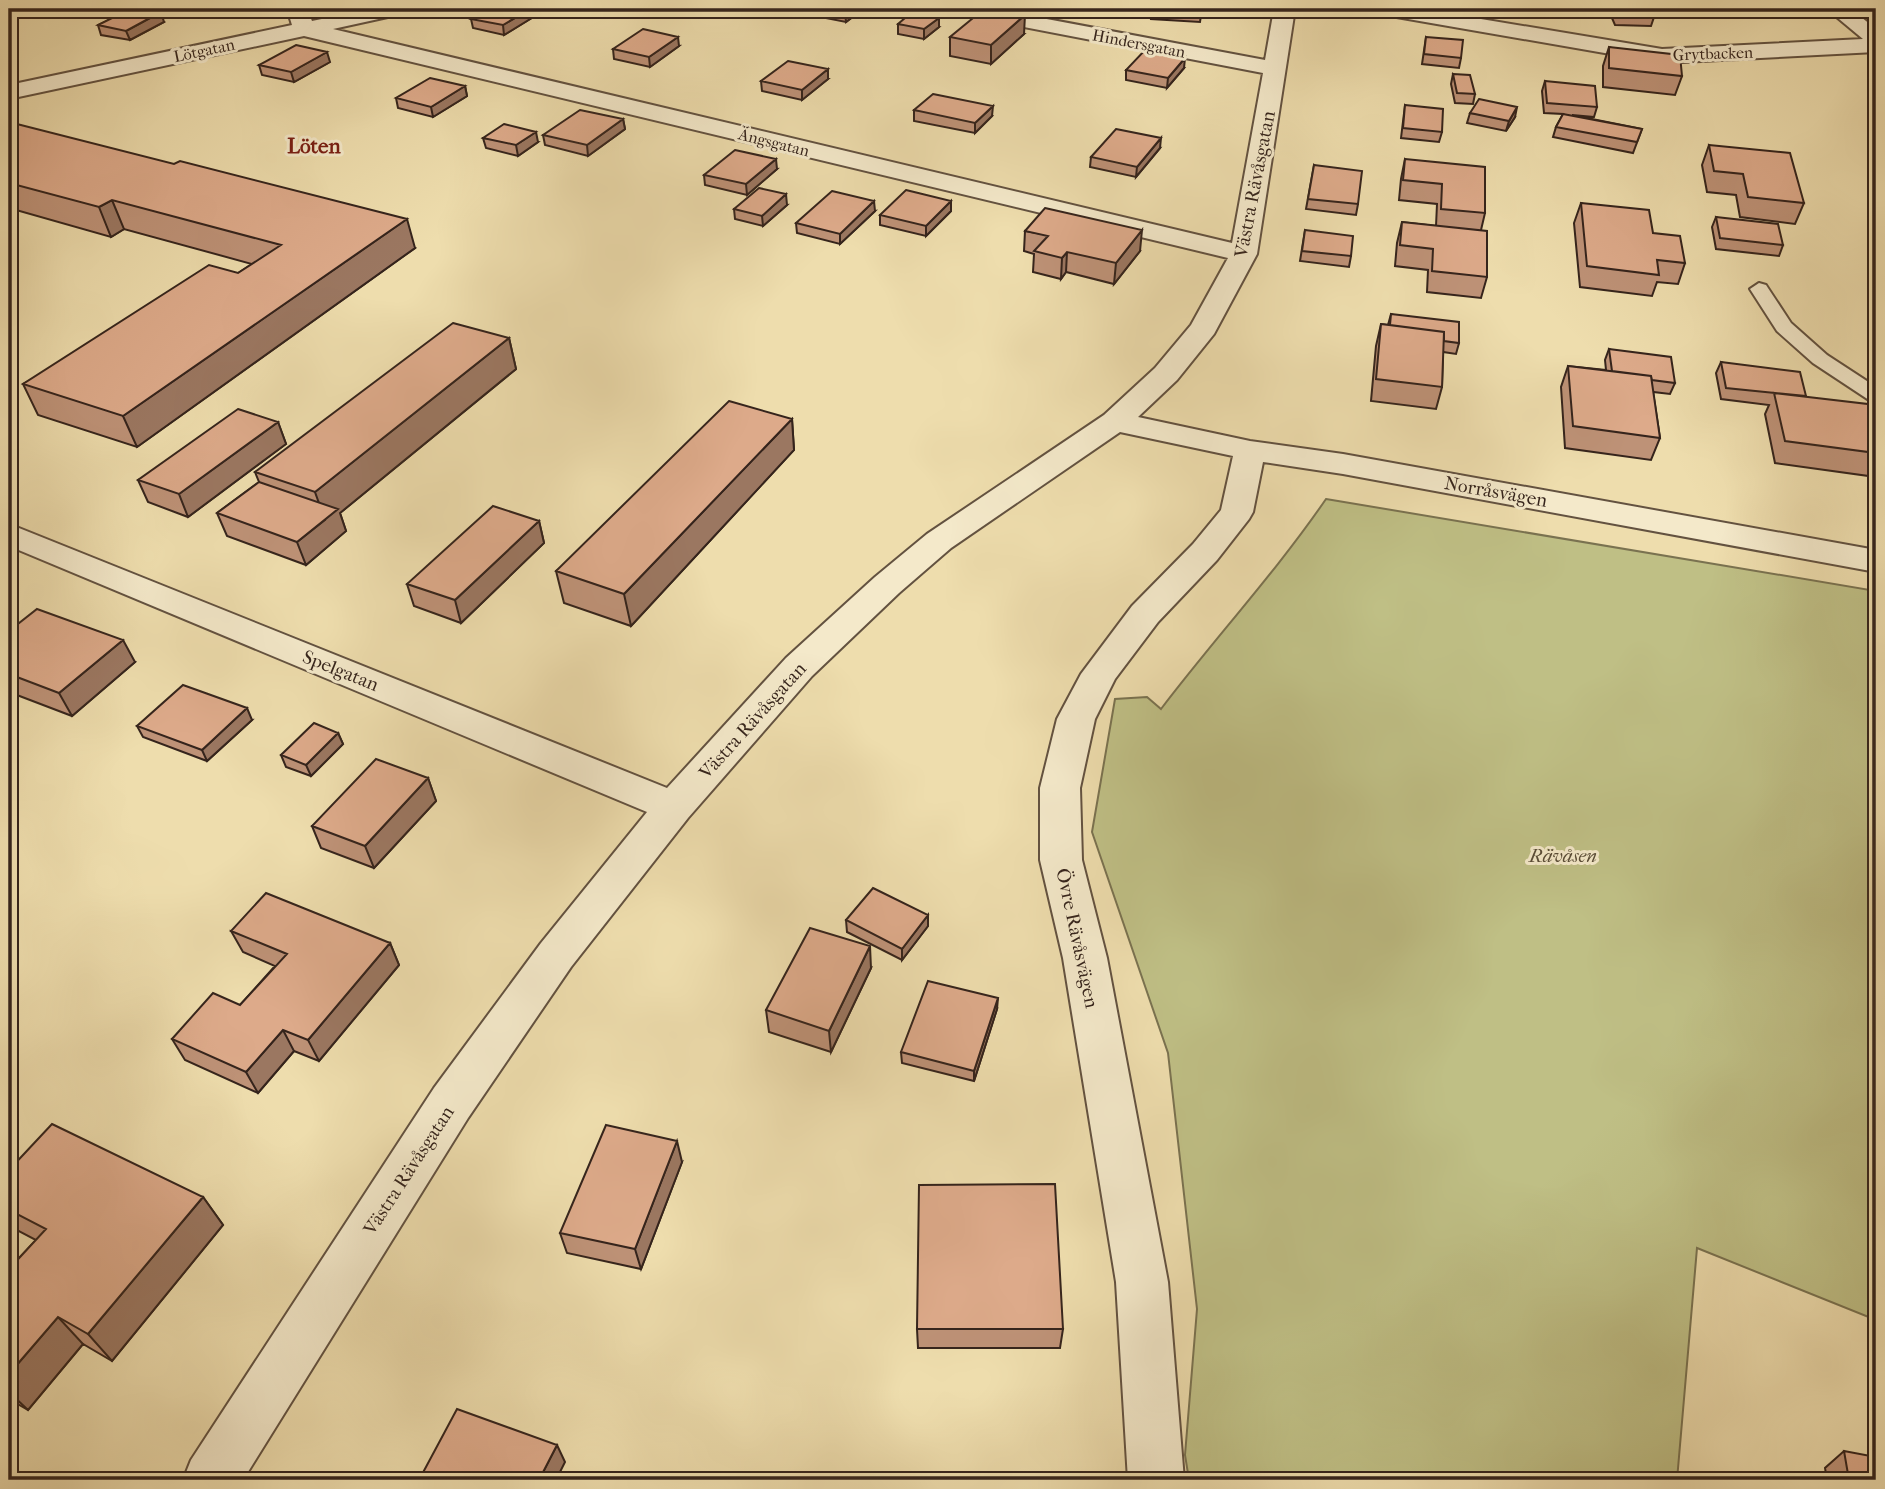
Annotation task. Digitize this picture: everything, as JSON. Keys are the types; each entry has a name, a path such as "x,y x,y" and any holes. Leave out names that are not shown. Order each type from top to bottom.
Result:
{"street":[{"name":"Lötgatan","path":"9,92 300,19 400,9"},
{"name":"Hindersgatan","path":"962,9 1275,69"},
{"name":"Västra Rävåsgatan","path":"211,1480 451,1103 556,955 674,807 799,667 887,585 939,541 1115,422 1166,374 1204,328 1244,254 1285,9"},
{"name":"Grytbacken","path":"1385,9 1662,55 1876,45"},
{"path":"1838,9 1876,39"},
{"name":"Ängsgatan","path":"300,19 1244,254"},
{"name":"Norråsvägen","path":"1115,422 1250,450 1356,466 1876,561"},
{"name":"Övre Rävåsvägen","path":"1156,1480 1142,1282 1085,958 1062,860 1060,788 1076,719 1099,674 1145,614 1205,552 1237,512 1250,450"},
{"name":"Spelgatan","path":"9,534 674,807"}],"lane":[{"path":"1759,289 1784,327 1820,359 1876,396"}],"green space":[{"name":"Rävåsen","path":"1326,499 1876,591 1876,1320 1697,1248 1677,1480 1189,1480 1185,1455 1197,1309 1168,1053 1092,832 1115,699 1147,697 1161,709 1287,553"}],"building":[{"path":"130,9 161,12 126,31 98,25"},
{"path":"488,9 530,9 503,25 471,19"},
{"path":"827,9 850,9 845,12"},
{"path":"984,9 1025,15 991,45 950,37"},
{"path":"1201,9 1201,13 1152,10"},
{"path":"1615,9 1650,9 1654,17 1618,15"},
{"path":"912,12 939,18 924,29 898,24"},
{"path":"643,29 678,37 649,57 613,49"},
{"path":"1426,37 1463,40 1461,58 1424,54"},
{"path":"296,45 327,52 291,72 259,65"},
{"path":"1609,47 1680,55 1682,76 1609,68"},
{"path":"1145,50 1185,58 1168,78 1126,70"},
{"path":"788,61 828,69 802,90 761,81"},
{"path":"1453,74 1470,75 1475,94 1457,93"},
{"path":"430,78 465,86 431,107 396,98"},
{"path":"1545,81 1595,86 1597,107 1547,103"},
{"path":"933,94 993,106 975,123 914,110"},
{"path":"1479,99 1517,107 1509,121 1470,113"},
{"path":"1405,105 1443,109 1442,132 1403,128"},
{"path":"580,110 623,119 587,145 543,135"},
{"path":"1563,114 1642,129 1637,142 1556,127"},
{"path":"9,122 174,164 180,161 407,219 123,416 23,384 209,265 238,273 281,245 112,200 99,207 9,183"},
{"path":"504,124 536,132 516,145 483,138"},
{"path":"1116,129 1161,138 1137,167 1091,157"},
{"path":"1709,145 1790,153 1804,203 1748,197 1743,174 1714,171"},
{"path":"735,150 776,159 746,184 704,175"},
{"path":"1405,159 1485,167 1485,213 1441,209 1442,184 1403,180"},
{"path":"1314,165 1362,171 1358,204 1308,199"},
{"path":"759,188 786,194 762,216 734,209"},
{"path":"906,190 951,201 926,226 880,215"},
{"path":"832,191 874,201 840,234 796,223"},
{"path":"1581,203 1649,210 1653,233 1680,236 1685,263 1657,260 1659,275 1587,266"},
{"path":"1045,208 1142,230 1116,263 1067,252 1062,258 1034,251 1048,236 1025,231"},
{"path":"1716,217 1778,224 1783,245 1720,238"},
{"path":"1402,222 1487,231 1487,277 1432,271 1433,249 1400,245"},
{"path":"1305,230 1353,236 1351,256 1302,251"},
{"path":"1391,314 1459,322 1459,343 1444,341 1444,332 1390,325"},
{"path":"453,323 509,338 315,492 255,472"},
{"path":"1381,324 1444,332 1442,387 1376,379"},
{"path":"1609,349 1671,357 1675,383 1652,380 1651,376 1612,371"},
{"path":"1721,362 1800,372 1806,396 1726,388"},
{"path":"1568,366 1651,376 1660,438 1573,426"},
{"path":"1774,393 1876,405 1876,453 1785,441"},
{"path":"729,401 792,419 624,594 556,571"},
{"path":"238,409 278,422 179,494 138,480"},
{"path":"259,482 338,509 297,542 217,513"},
{"path":"493,506 539,521 455,600 407,584"},
{"path":"37,609 123,640 59,693 9,674 9,631"},
{"path":"183,685 247,708 202,750 137,726"},
{"path":"314,723 338,733 306,765 281,755"},
{"path":"376,759 428,778 365,846 312,826"},
{"path":"873,888 928,915 902,949 846,920"},
{"path":"266,893 390,943 308,1040 283,1030 246,1072 172,1039 213,993 240,1005 287,954 231,931"},
{"path":"810,928 870,946 829,1031 766,1010"},
{"path":"928,981 998,998 974,1071 901,1052"},
{"path":"52,1124 203,1197 88,1334 58,1317 9,1374 9,1269 46,1229 9,1210 9,1170"},
{"path":"606,1125 677,1141 635,1249 560,1233"},
{"path":"1055,1184 1063,1329 917,1329 919,1185"},
{"path":"457,1409 557,1445 539,1480 419,1480"},
{"path":"1844,1451 1876,1457 1876,1480 1849,1480"}],"district":[{"name":"Löten","path":"314,146"}]}
